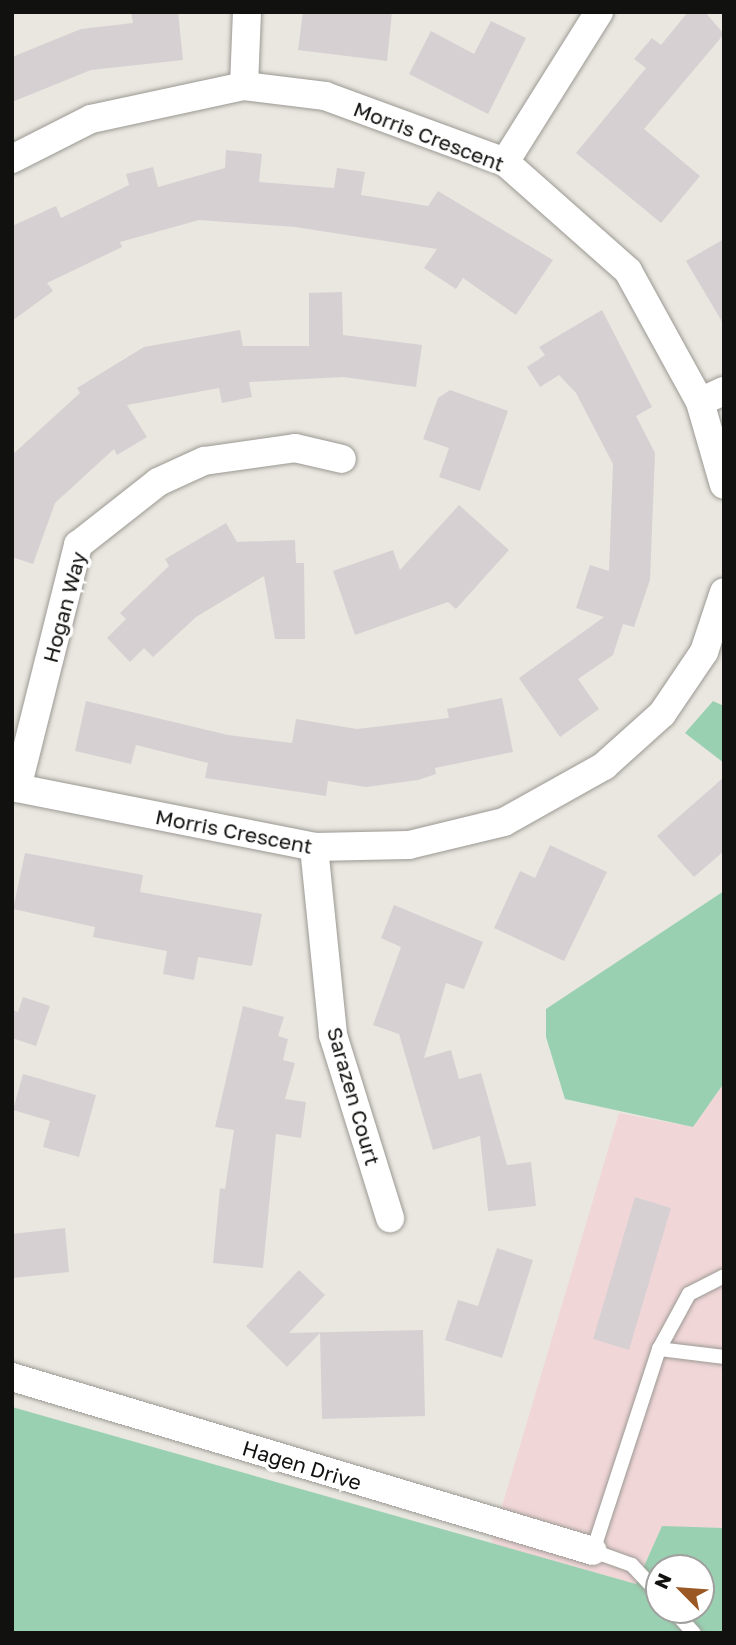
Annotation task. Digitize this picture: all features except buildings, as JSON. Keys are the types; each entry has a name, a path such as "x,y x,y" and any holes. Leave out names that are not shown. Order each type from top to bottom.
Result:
{"street":[{"path":"244,86 247,12"},
{"path":"505,162 599,12"},
{"name":"Morris Crescent","path":"12,159 91,118 244,86 325,96 505,162 628,271 712,397 724,485"},
{"name":"Hogan Way","path":"15,788 78,545 158,482 204,461 295,448 342,459"},
{"name":"Morris Crescent","path":"15,788 314,848 409,845 504,822 604,766 676,693 704,652 724,592"},
{"name":"Sarazen Court","path":"314,848 333,1035 390,1218"},
{"name":"Hagen Drive","path":"12,1377 593,1551"}],"lane":[{"path":"645,1579 632,1565 593,1551 659,1349 689,1294 724,1276"},
{"path":"659,1349 724,1357"}],"shaded area":[{"path":"724,1083 724,1528 662,1527 650,1554 645,1554 645,1564 636,1584 491,1543 619,1113 693,1127"}],"green space":[{"path":"713,701 724,706 724,763 685,733"},
{"path":"724,891 724,1083 693,1127 565,1099 546,1037 546,1009"},
{"path":"12,1407 636,1584 645,1564 645,1624 715,1624 715,1554 649,1554 662,1526 724,1528 724,1633 12,1633"}]}
